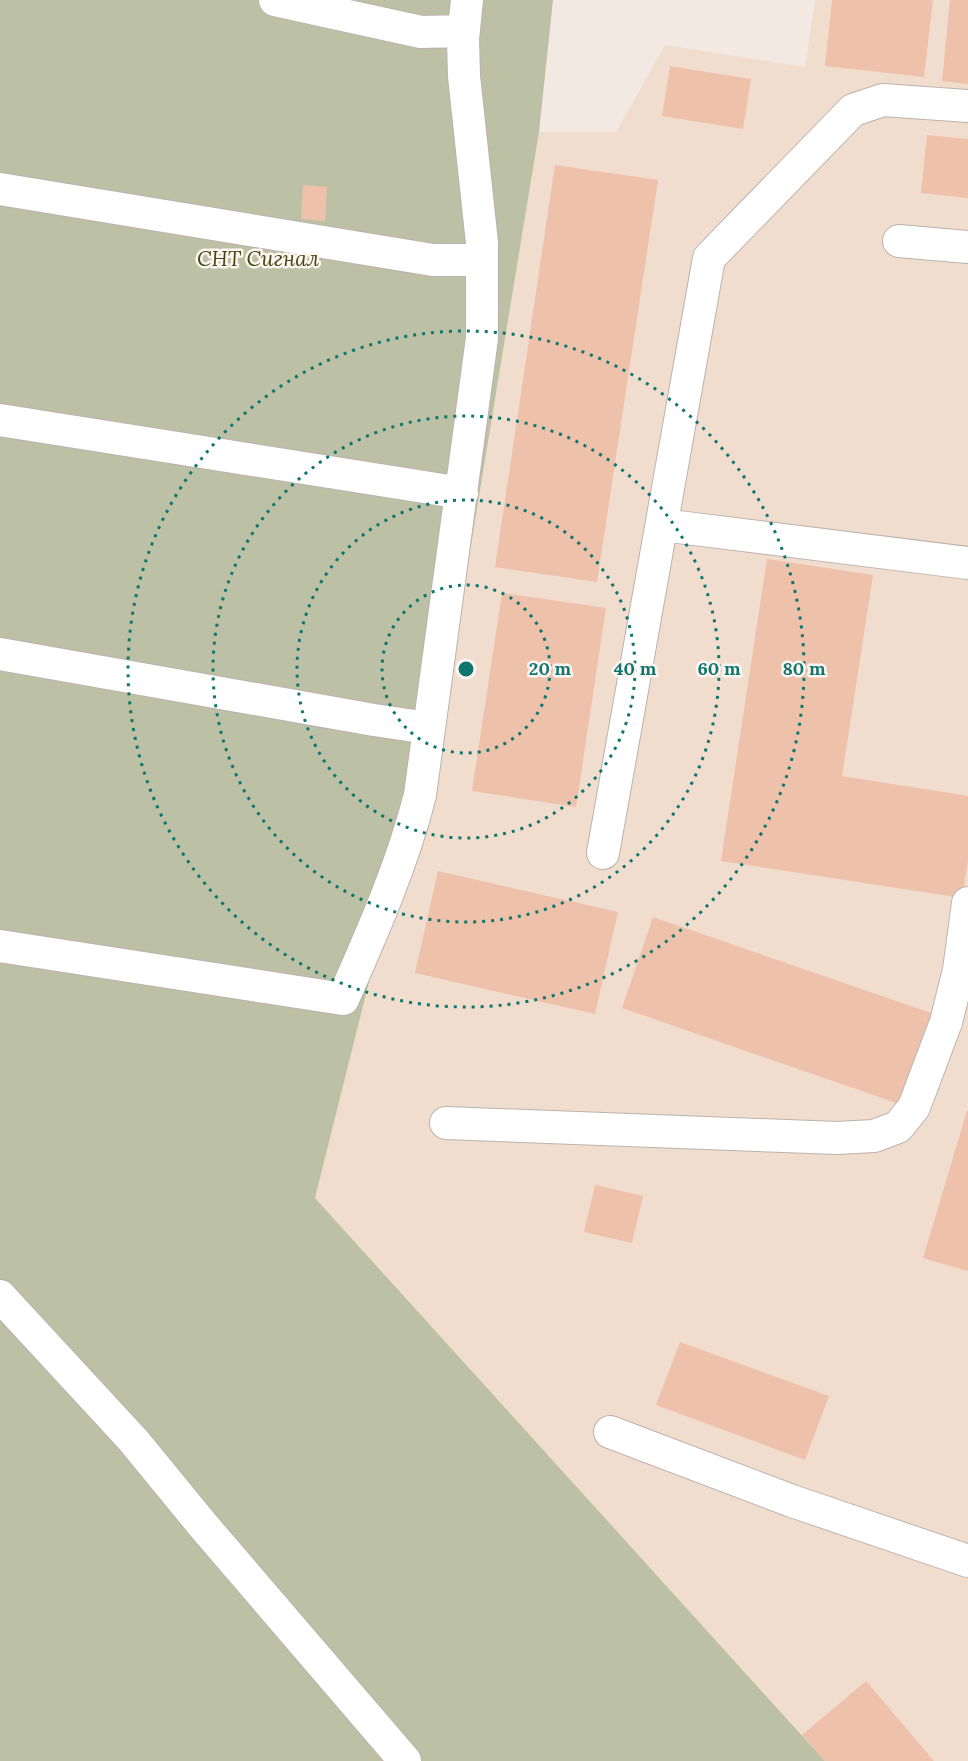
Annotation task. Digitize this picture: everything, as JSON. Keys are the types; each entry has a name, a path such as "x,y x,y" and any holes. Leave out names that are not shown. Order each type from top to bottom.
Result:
{"lane":[{"path":"275,0 421,32 464,31"},
{"path":"0,946 343,999 387,896 410,832 420,795 482,338 482,260 464,76 467,0"},
{"path":"603,853 709,258 853,110 883,100 968,106"},
{"path":"0,189 433,260 482,260"},
{"path":"899,241 968,247"},
{"path":"0,420 462,493"},
{"path":"662,525 968,563"},
{"path":"0,654 428,728"},
{"path":"446,1124 837,1138 874,1136 898,1127 914,1107 946,1022 959,970 968,903"},
{"path":"0,1296 133,1440 209,1533 405,1761"},
{"path":"610,1432 792,1502 968,1561"}],"shaded area":[{"path":"815,0 968,0 968,1761 825,1761 315,1198 371,974 432,782 539,132 616,132 665,45 805,67"}],"green space":[{"name":"СНТ Сигнал","path":"0,0 553,0 539,132 432,782 371,974 315,1198 825,1761 0,1761"}],"building":[{"path":"832,0 933,0 924,77 825,66"},
{"path":"950,0 968,0 968,84 942,81"},
{"path":"670,66 751,79 743,129 662,116"},
{"path":"927,135 968,139 968,198 921,193"},
{"path":"555,165 658,180 597,582 495,567"},
{"path":"303,185 327,187 325,221 301,219"},
{"path":"767,559 873,575 842,776 968,796 968,861 962,898 721,861"},
{"path":"502,593 606,608 576,807 472,791"},
{"path":"438,871 618,912 595,1014 415,973"},
{"path":"653,917 934,1014 902,1105 622,1008"},
{"path":"968,1111 968,1271 923,1258"},
{"path":"595,1185 643,1196 632,1243 584,1232"},
{"path":"680,1342 829,1396 805,1460 656,1405"},
{"path":"866,1681 934,1761 825,1761 802,1735"}]}
